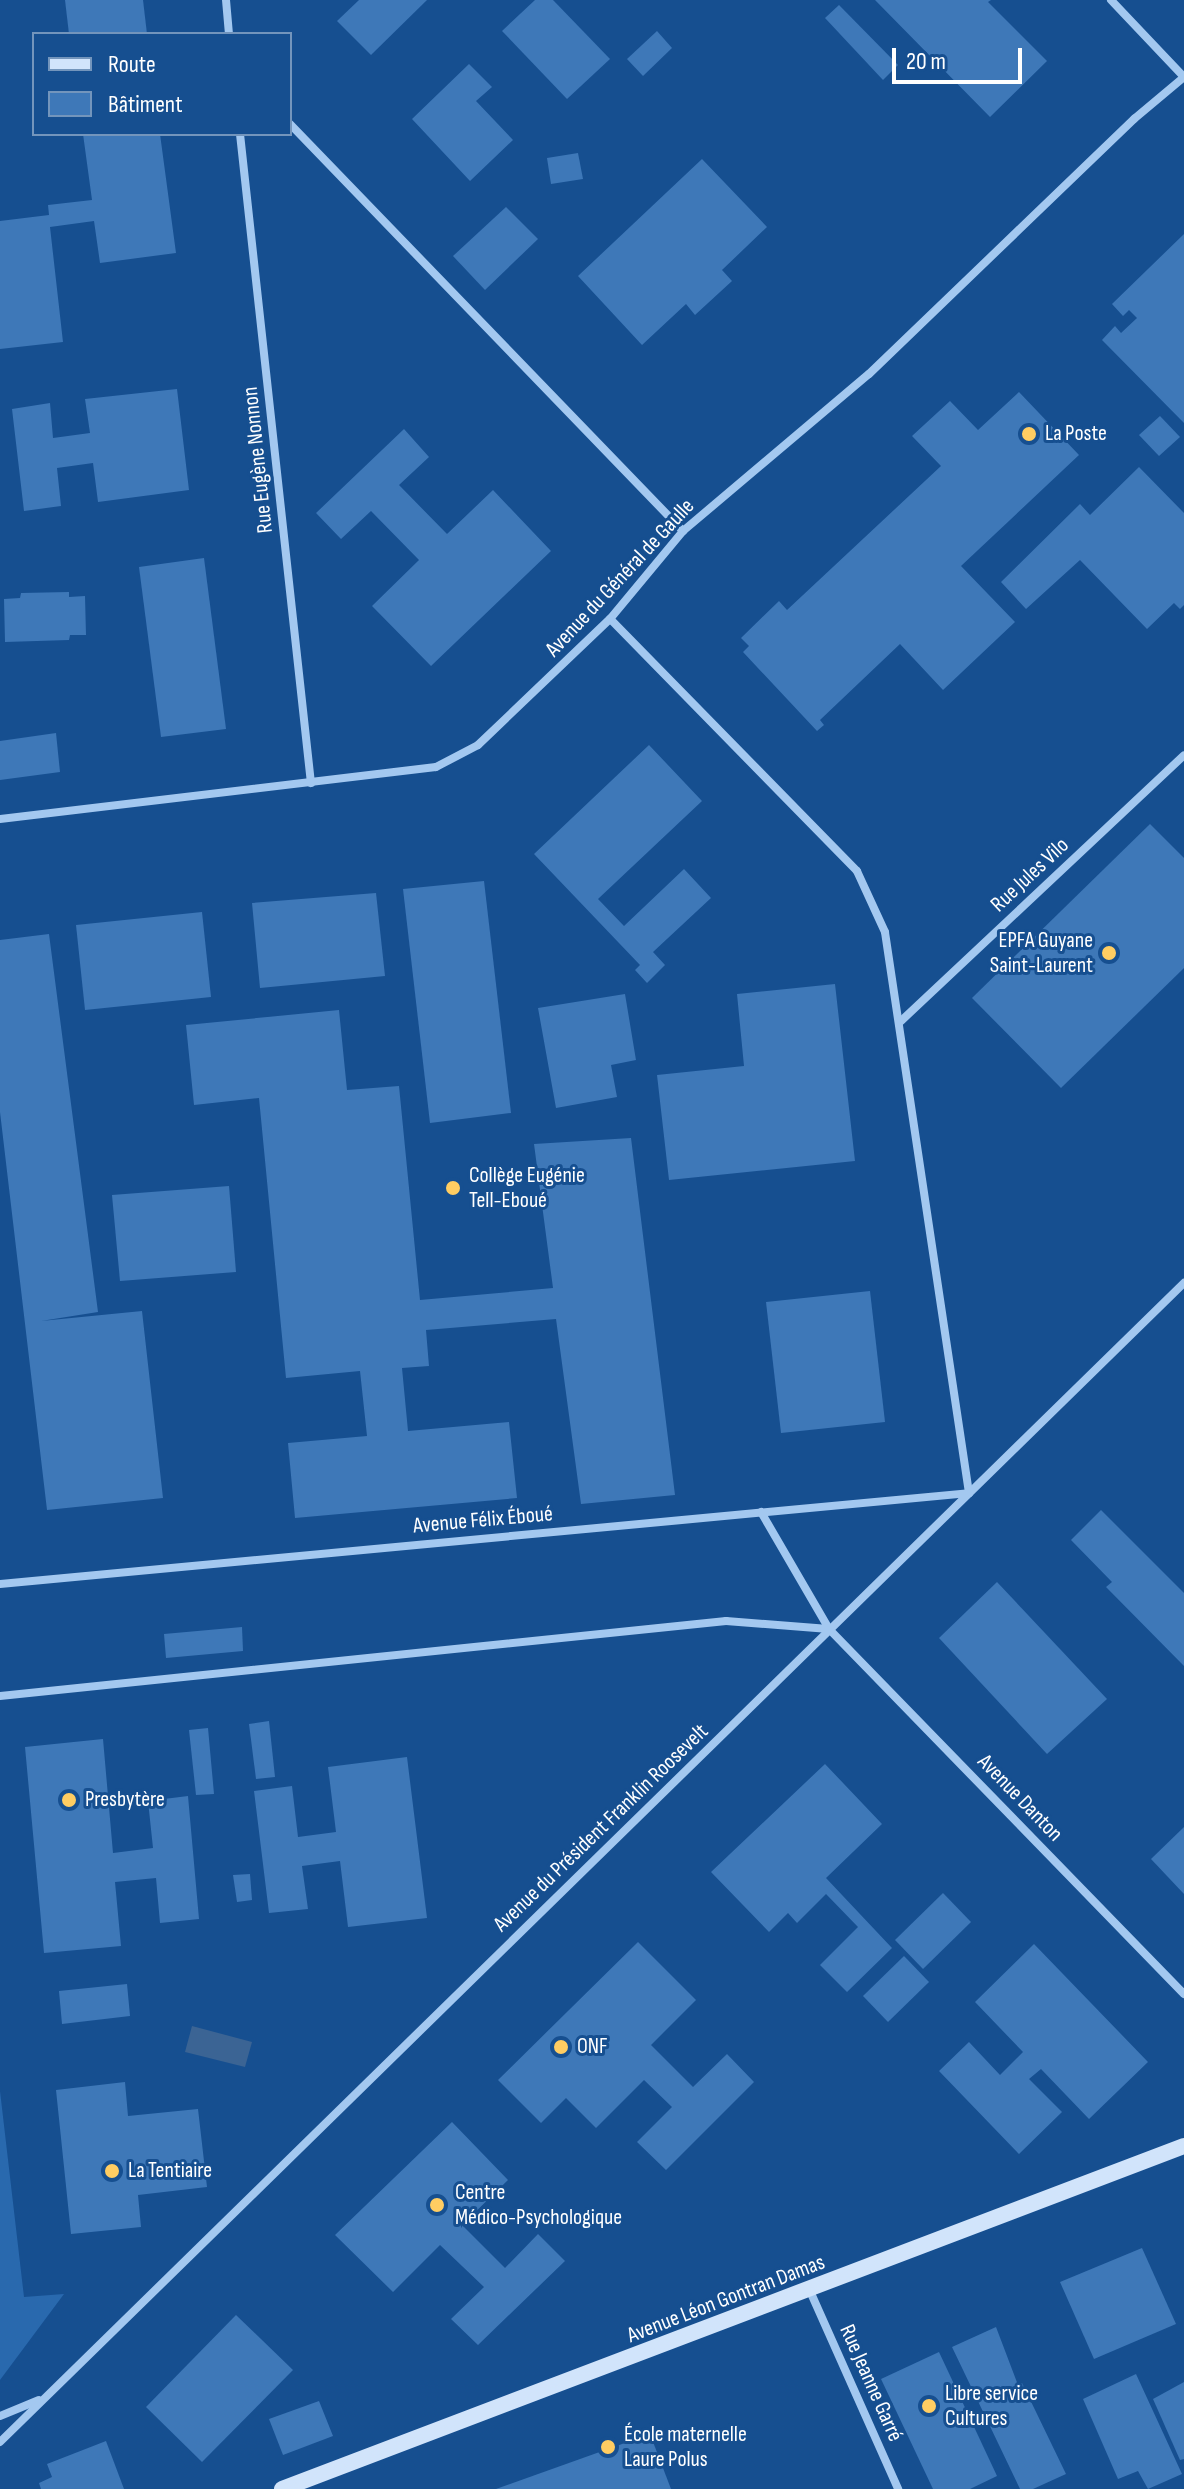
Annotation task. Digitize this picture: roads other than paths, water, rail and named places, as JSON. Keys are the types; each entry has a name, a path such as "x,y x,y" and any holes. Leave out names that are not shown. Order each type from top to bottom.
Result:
{"street":[{"path":"1111,0 1184,77"},
{"path":"227,1 229,32"},
{"name":"Avenue du Général de Gaulle","path":"0,819 436,767 456,759 515,711 610,619 683,531 869,374 1134,119 1184,77"},
{"path":"292,126 683,531"},
{"name":"Rue Eugène Nonnon","path":"240,136 311,783"},
{"path":"610,619 857,871 885,932 901,1021 969,1493"},
{"name":"Rue Jules Vilo","path":"901,1021 1184,755"},
{"name":"Avenue du Président Franklin Roosevelt","path":"0,2442 1184,1283"},
{"name":"Avenue Félix Éboué","path":"0,1584 969,1493"},
{"name":"Avenue Danton","path":"761,1512 829,1629 1184,1994"},
{"path":"0,1696 726,1621 829,1629"},
{"name":"Avenue Léon Gontran Damas","path":"282,2489 810,2291 1184,2146"},
{"name":"Rue Jeanne Garré","path":"810,2291 898,2489"},
{"name":"Avenue du Président Franklin Roosevelt","path":"0,2416 43,2399"}],"place":[{"name":"La Poste","path":"1029,434"},
{"name":"EPFA Guyane Saint-Laurent","path":"1109,953"},
{"name":"Collège Eugénie Tell-Eboué","path":"453,1188"},
{"name":"Presbytère","path":"69,1800"},
{"name":"ONF","path":"561,2047"},
{"name":"La Tentiaire","path":"112,2171"},
{"name":"Centre Médico-Psychologique","path":"437,2205"},
{"name":"Libre service Cultures","path":"929,2406"},
{"name":"École maternelle Laure Polus","path":"608,2447"}]}
